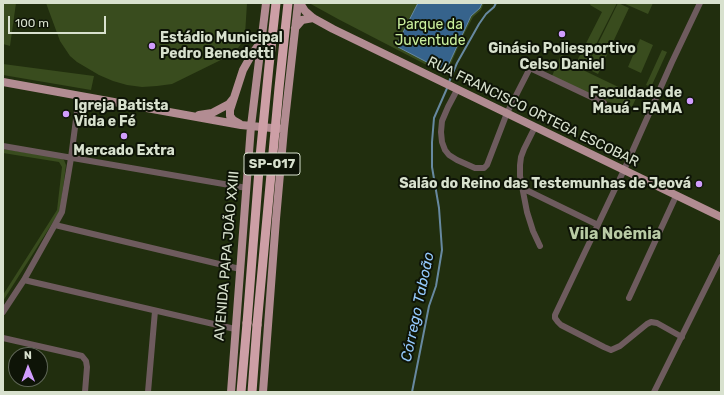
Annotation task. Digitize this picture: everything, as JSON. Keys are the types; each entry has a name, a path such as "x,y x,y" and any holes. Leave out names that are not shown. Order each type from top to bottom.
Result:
{"highway":[{"name":"AVENIDA PAPA JOÃO XXIII","path":"241,392 260,157 276,3"},
{"name":"SP-017","path":"252,392 288,3"}],"main road":[{"name":"AVENIDA PAPA JOÃO XXIII","path":"231,392 252,126 266,3"},
{"path":"263,392 284,129 299,3"},
{"name":"RUA FRANCISCO ORTEGA ESCOBAR","path":"299,3 313,18 721,217"},
{"path":"295,28 302,20 313,18"},
{"path":"241,125 233,120 230,110 243,70 252,54 262,42"},
{"path":"3,82 241,125 284,129"},
{"path":"190,116 212,113 229,104 235,97"}],"street":[{"path":"682,337 657,323 651,322 620,346 612,350 558,322 555,315 624,170 700,3"},
{"path":"455,88 442,121 442,142 449,155 475,168 484,168 487,165 507,113 530,68 604,103"},
{"path":"3,312 24,280 62,212 79,96"},
{"path":"535,127 524,149 520,165 522,188 527,212 540,246"},
{"path":"3,146 247,188"},
{"path":"522,188 598,225"},
{"path":"628,298 676,196"},
{"path":"55,224 240,269"},
{"path":"654,392 721,257"},
{"path":"24,280 235,329"},
{"path":"148,392 155,311"},
{"path":"3,338 82,356 86,361 87,367 85,392"}],"green space":[{"path":"3,3 16,3 10,46 3,44"},
{"name":"Estádio Municipal Pedro Benedetti","path":"46,3 247,3 245,35 241,44 231,55 172,84 142,87 127,85 99,75 70,56 60,41"},
{"name":"Parque da Juventude","path":"309,3 484,3 481,10 473,17 446,75"},
{"path":"591,3 617,3 583,70 637,96 632,107 605,101 552,76 561,55 577,61 602,12 590,5"},
{"path":"618,3 629,8 598,74 586,68"},
{"path":"623,3 653,3 648,14"},
{"path":"640,39 653,45 641,73 628,67"},
{"path":"662,50 667,52 651,87 646,85"},
{"path":"3,64 94,76 91,90 3,75"},
{"path":"3,149 61,158 64,160 66,165 60,211 3,301 3,295 57,210 62,167 59,162 3,153"}],"water":[{"path":"418,3 482,3 480,8 471,16 446,70 442,70 398,47 398,42"}],"waterway":[{"name":"Córrego Taboão","path":"449,82 457,63 479,24 496,3"},
{"name":"Córrego Taboão","path":"412,392 429,306 436,286 442,250 439,208 432,167 432,142 434,118 448,86"}],"place":[{"name":"Ginásio Poliesportivo Celso Daniel","path":"562,34"},
{"name":"Estádio Municipal Pedro Benedetti","path":"152,46"},
{"name":"Faculdade de Mauá - FAMA","path":"690,101"},
{"name":"Igreja Batista Vida e Fé","path":"66,114"},
{"name":"Mercado Extra","path":"124,136"},
{"name":"Salão do Reino das Testemunhas de Jeová","path":"699,184"}],"district":[{"name":"Vila Noêmia","path":"615,234"}]}
